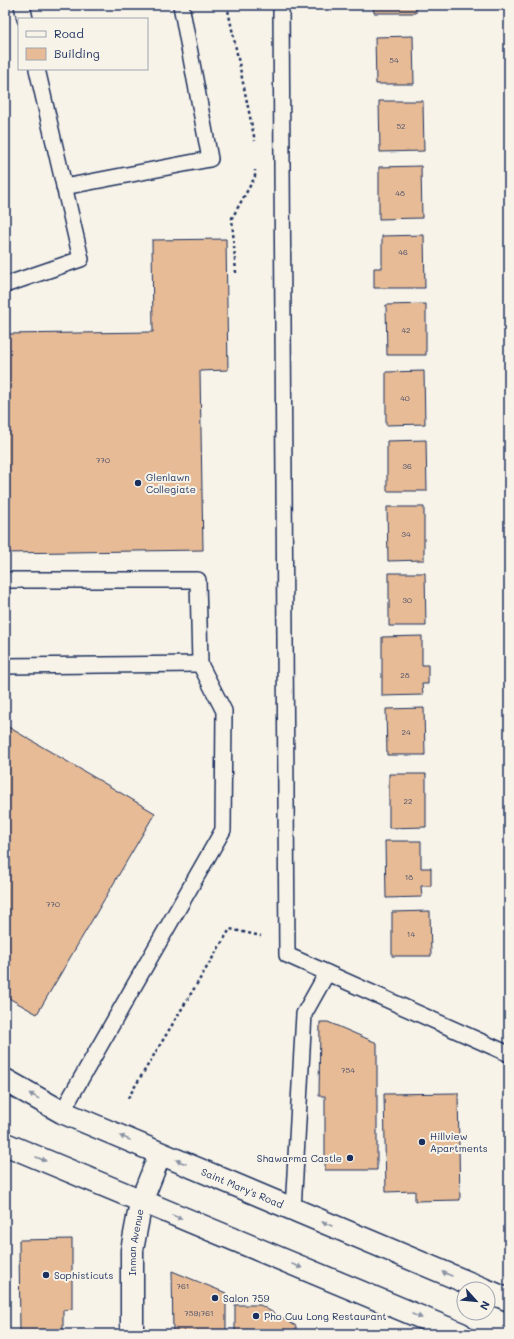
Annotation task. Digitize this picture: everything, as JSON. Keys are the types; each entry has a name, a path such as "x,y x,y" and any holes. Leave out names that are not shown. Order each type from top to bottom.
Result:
{"main road":[{"name":"Saint Mary's Road","path":"5,1080 62,1112 464,1281"},
{"path":"5,1144 460,1334"},
{"name":"Inman Avenue","path":"132,1334 132,1250 141,1202 160,1154"},
{"path":"496,1294 509,1300"}],"lane":[{"path":"22,5 25,18"},
{"path":"64,187 210,159 181,5"},
{"path":"280,5 287,955 509,1054"},
{"path":"5,285 81,259 37,70"},
{"path":"5,580 198,580 200,664 224,711 223,830 62,1112"},
{"path":"5,666 200,664"},
{"path":"294,1210 304,1014 327,973"}],"path":[{"path":"227,5 256,146"},
{"path":"236,273 232,218 255,177 255,169"},
{"path":"128,1098 230,929 287,942"}],"building":[{"path":"373,5 416,5 416,13 374,13"},
{"path":"413,36 414,84 376,84 375,37"},
{"path":"379,101 423,101 424,151 380,152"},
{"path":"421,166 422,218 379,219 379,167"},
{"path":"424,235 425,288 374,288 374,268 382,268 382,236"},
{"path":"226,239 228,370 200,371 203,550 5,553 5,334 153,332 152,240"},
{"path":"426,304 426,355 387,355 386,305"},
{"path":"424,371 425,424 386,425 386,372"},
{"path":"426,440 427,491 387,491 387,441"},
{"path":"387,507 424,507 424,560 388,561"},
{"path":"389,573 425,573 426,626 389,626"},
{"path":"422,636 422,665 428,665 428,684 422,684 423,695 382,696 382,637"},
{"path":"424,708 425,755 387,755 386,709"},
{"path":"5,725 155,813 37,1014 5,996"},
{"path":"389,774 426,774 426,827 389,828"},
{"path":"385,841 421,841 421,868 431,868 431,886 421,886 422,897 386,898"},
{"path":"430,911 431,956 392,956 392,912"},
{"path":"320,1022 328,1022 377,1043 377,1170 325,1170 325,1096 319,1096"},
{"name":"Hillview Apartments","path":"458,1093 460,1200 415,1201 415,1191 386,1192 384,1094"},
{"name":"Sophisticuts","path":"72,1239 72,1309 63,1310 63,1334 20,1334 19,1240"},
{"path":"172,1271 226,1293 226,1334 173,1334"},
{"name":"Pho Cuu Long Restaurant","path":"235,1305 260,1305 296,1326 296,1334 235,1334"}],"place":[{"name":"Glenlawn Collegiate","path":"138,483"},
{"name":"Hillview Apartments","path":"422,1142"},
{"name":"Shawarma Castle","path":"350,1158"},
{"name":"Sophisticuts","path":"46,1275"},
{"name":"Salon 759","path":"215,1298"},
{"name":"Pho Cuu Long Restaurant","path":"256,1316"}]}
